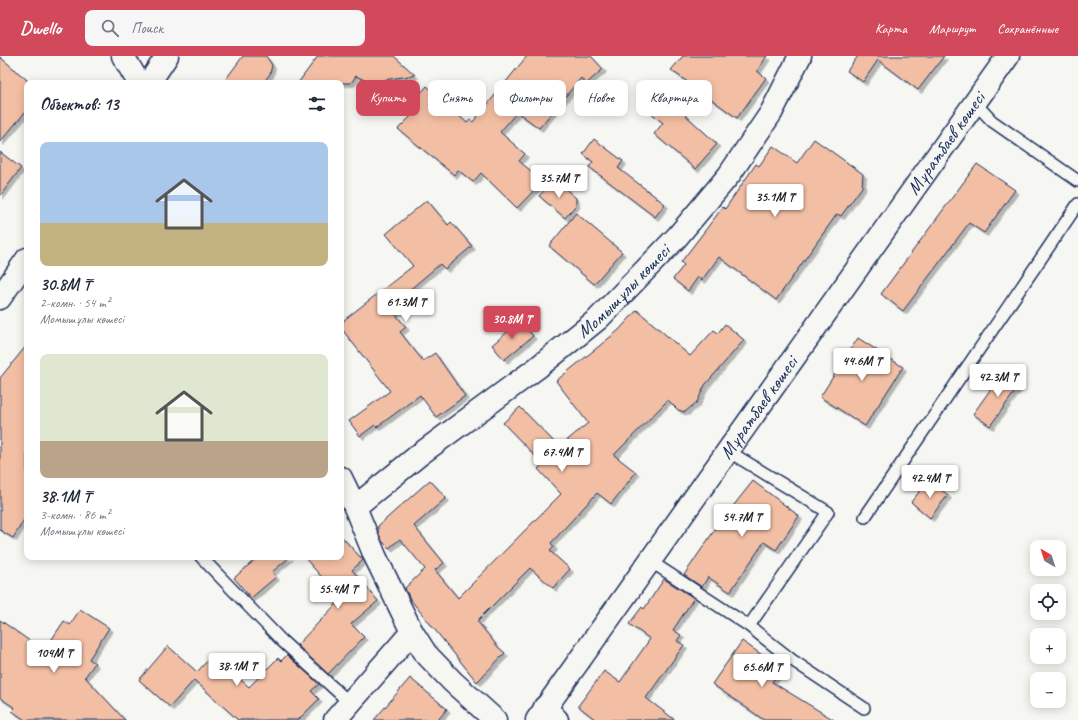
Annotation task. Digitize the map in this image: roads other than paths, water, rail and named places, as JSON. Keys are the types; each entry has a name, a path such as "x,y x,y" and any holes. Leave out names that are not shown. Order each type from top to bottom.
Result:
{"street":[{"path":"123,56 137,80"},
{"path":"151,80 167,56"},
{"name":"Момышұлы көшесі","path":"355,507 419,455 537,368 598,318 677,237 729,175 771,112 800,56"},
{"name":"Мұратбаев көшесі","path":"546,716 650,561 1008,56"},
{"path":"0,298 24,263"},
{"path":"344,484 375,556 412,632 426,654 453,682 495,720"},
{"path":"335,720 412,632"}],"lane":[{"path":"975,103 992,121 1078,181"},
{"path":"865,517 1078,204"},
{"path":"728,450 828,512 749,626"},
{"path":"204,560 282,641 350,703"},
{"path":"650,561 749,626 792,660 864,708"}]}
